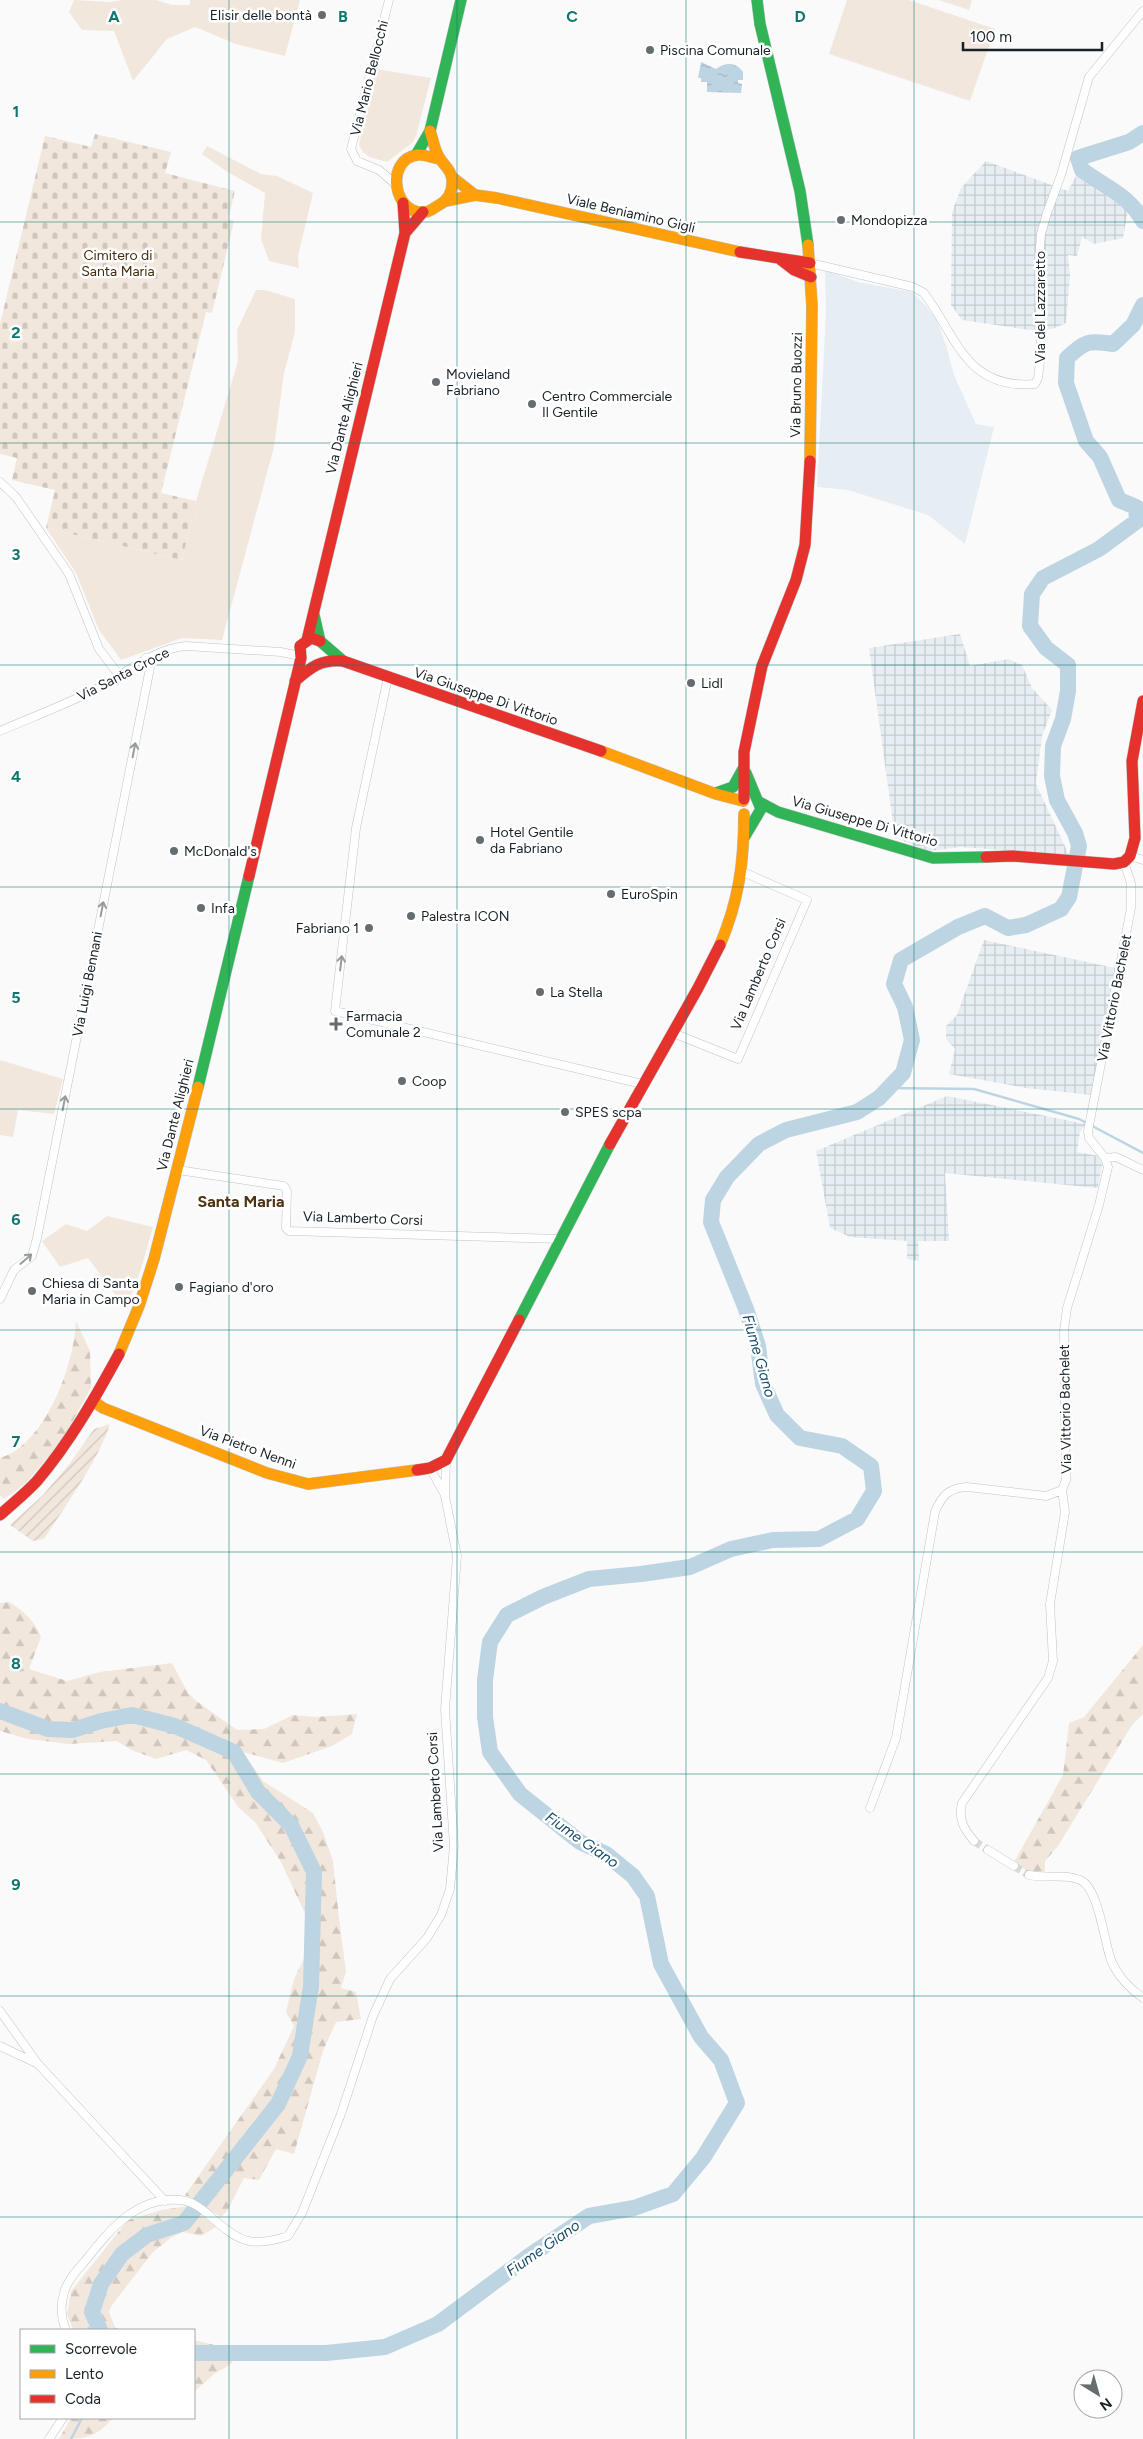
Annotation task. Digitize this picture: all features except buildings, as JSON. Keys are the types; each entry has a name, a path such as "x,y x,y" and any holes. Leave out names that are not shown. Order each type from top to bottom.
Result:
{"main road":[{"path":"416,155 430,130 461,0"},
{"name":"Via Bruno Buozzi","path":"743,806 744,752 762,666 796,580 805,545 810,473 810,263 800,191 760,24 757,0"},
{"path":"430,130 440,159"},
{"path":"394,183 398,169 407,159 416,155 426,154 440,159 448,167 452,177 452,190 446,201"},
{"path":"452,177 475,195"},
{"name":"Via Dante Alighieri","path":"0,1515 36,1482 68,1440 93,1401 122,1348 139,1306 154,1259 178,1170 294,682 314,611 405,233 403,204 397,195 394,183"},
{"name":"Viale Beniamino Gigli","path":"446,201 475,195 498,198 781,260 795,259 810,263"},
{"name":"Via Dante Alighieri","path":"405,233 423,212 437,208 446,201"},
{"path":"403,204 413,210 423,212"},
{"name":"Viale Beniamino Gigli","path":"781,260 794,270 811,277"},
{"name":"Via Dante Alighieri","path":"314,611 325,654 317,662"},
{"path":"294,682 317,662 302,650 316,639 322,643"},
{"name":"Via Giuseppe Di Vittorio","path":"322,643 344,661"},
{"name":"Via Giuseppe Di Vittorio","path":"317,662 331,659 344,661 620,758 743,806 750,817 759,807"},
{"path":"1127,859 1135,838 1132,761 1143,701"},
{"name":"Via Bruno Buozzi","path":"716,794 733,787 744,767"},
{"name":"Via Bruno Buozzi","path":"744,767 759,807"},
{"name":"Via Giuseppe Di Vittorio","path":"743,806 754,797 759,807 933,858 1013,856 1092,862 1127,859"},
{"name":"Via Lamberto Corsi","path":"446,1460 642,1084 718,954 738,896 745,836 743,806"},
{"name":"Via Lamberto Corsi","path":"745,836 759,807"},
{"name":"Via Pietro Nenni","path":"93,1401 103,1408 266,1473 308,1484 430,1468"},
{"path":"430,1468 446,1460"}],"street":[{"name":"Via Mario Bellocchi","path":"389,0 351,149 357,161 379,170 394,183"},
{"name":"Via del Lazzaretto","path":"810,263 913,286 924,293 932,303 961,353 977,371 1006,383 1034,384 1038,378 1041,354 1038,261 1041,234 1047,213 1061,174 1076,116 1089,77 1143,11"},
{"name":"Via Mario Bellocchi","path":"379,170 398,169"},
{"path":"0,482 16,497 69,574 99,649 119,675"},
{"name":"Via Santa Croce","path":"0,731 74,699 146,658 172,648 186,646 281,652 302,650"},
{"name":"Via Luigi Bennani","path":"0,1299 14,1270 32,1256 37,1238 150,668 146,658"},
{"path":"388,677 356,828 335,1011 642,1084"},
{"path":"1127,859 1143,860"},
{"name":"Via Vittorio Bachelet","path":"870,1808 896,1738 935,1512 941,1499 955,1487 1046,1496 1062,1490 1066,1480 1064,1331 1067,1308 1099,1205 1108,1167 1105,1158 1093,1145 1088,1131 1131,908 1131,883 1127,859"},
{"name":"Via Lamberto Corsi","path":"672,1033 738,1059 742,1050 807,900 742,872"},
{"path":"1105,1158 1116,1157 1143,1170"},
{"name":"Via Lamberto Corsi","path":"178,1170 284,1186 287,1191 286,1228 289,1231 561,1239"},
{"name":"Via Lamberto Corsi","path":"165,2201 180,2200 192,2203 243,2241 266,2243 288,2236 306,2204 341,2114 373,2016 390,1979 427,1938 441,1915 450,1889 454,1846 445,1709 457,1556 445,1496 446,1460"},
{"name":"Via Lamberto Corsi","path":"430,1468 445,1496"},
{"path":"974,1842 963,1828 960,1815 962,1803 1005,1739 1040,1694 1048,1678 1053,1661 1050,1604 1065,1512 1062,1490"},
{"path":"988,1850 1014,1866"},
{"path":"1029,1875 1042,1878 1069,1877 1082,1882 1092,1893 1112,1962 1124,1981 1143,1998"},
{"path":"0,2011 38,2064 165,2201 144,2206 125,2216 106,2234 74,2274 64,2290 60,2307 66,2329"},
{"path":"0,2046 38,2064"},
{"path":"49,2439 62,2419"}],"shaded area":[{"path":"986,161 1068,191 1077,174 1128,210 1123,238 1094,244 1082,237 1077,256 1068,255 1070,275 1066,323 1052,329 1029,330 962,320 951,305 952,212 961,188"},
{"path":"825,270 858,282 912,292 937,320 954,375 976,424 994,427 965,544 928,515 848,490 817,487 826,312"},
{"path":"960,634 970,666 1008,659 1022,665 1032,688 1052,710 1042,736 1036,784 1069,855 961,847 929,851 895,838 869,648"},
{"path":"984,940 1115,968 1092,1095 1026,1088 949,1074 955,1049 946,1039 946,1026 957,1015"},
{"path":"947,1096 1086,1124 1080,1132 1077,1152 1099,1156 1102,1165 1098,1188 945,1173 949,1241 918,1241 919,1261 907,1259 907,1241 850,1237 830,1228 816,1151"}],"green space":[{"path":"74,0 110,2 156,0 172,5 190,5 190,0 300,0 285,56 236,44 195,27 167,39 133,81 114,31 82,30 69,12"},
{"path":"847,0 909,0 995,29 970,101 829,54"},
{"path":"939,0 972,0 969,10"},
{"path":"377,69 431,78 413,142 387,162 366,155 359,144"},
{"name":"Cimitero di Santa Maria","path":"95,134 171,152 165,173 235,191 228,219 234,221 212,313 206,312 161,493 196,501 182,560 46,528 55,490 12,480 17,458 0,454 0,324 45,136 91,147"},
{"path":"207,146 261,174 277,176 313,193 298,256 299,268 269,261 261,239 265,193 226,171 202,154"},
{"path":"256,290 265,290 295,299 295,332 284,373 274,447 222,640 182,638 121,660 99,630 76,573 46,528 182,560 196,501 238,361 237,330"},
{"path":"0,1060 63,1079 54,1114 18,1110 13,1137 0,1135"},
{"path":"107,1216 153,1227 140,1272 126,1309 88,1258 60,1267 42,1241 66,1224 87,1231"},
{"path":"76,1321 90,1351 91,1388 61,1442 26,1483 4,1499 0,1495 0,1458 16,1450 31,1437 44,1420 63,1380 70,1359"},
{"path":"110,1424 90,1467 44,1539 33,1541 10,1525 43,1495 70,1463 94,1429"},
{"path":"9,1602 28,1617 36,1626 41,1637 29,1669 67,1681 100,1672 172,1663 188,1693 237,1730 264,1729 293,1715 315,1717 357,1714 352,1734 332,1746 283,1763 243,1752 263,1781 313,1813 323,1832 333,1861 346,1972 341,1988 356,1992 361,2019 336,2022 323,2051 294,2154 276,2149 259,2180 244,2178 227,2211 221,2217 185,2195 274,2069 294,2026 286,2012 294,1979 306,1954 307,1918 281,1862 255,1822 239,1808 206,1760 186,1750 156,1759 131,1750 117,1741 69,1744 28,1739 0,1731 0,1603"},
{"path":"1143,1645 1143,1714 1132,1725 1058,1846 1045,1861 1045,1877 1029,1872 1014,1862 1063,1775 1069,1723 1084,1717"},
{"path":"189,2206 216,2227 201,2236 183,2232 172,2237 153,2252 112,2305 109,2312 118,2329 73,2329 67,2314 71,2291 128,2220 161,2210"},
{"path":"195,2340 235,2350 235,2358 231,2364 214,2374 195,2391"},
{"path":"70,2419 112,2419 101,2430 89,2436 76,2439 59,2439"}],"water":[{"path":"701,62 716,69 727,64 737,66 743,72 743,80 738,80 738,83 742,84 741,93 707,92 707,82 701,82 701,78 698,78"}],"waterway":[{"name":"Fiume Giano","path":"1143,133 1129,142 1078,158 1082,170 1124,198 1131,204 1143,221"},
{"name":"Fiume Giano","path":"195,2353 326,2353 385,2347 438,2324 529,2256 589,2216 634,2208 673,2194 703,2158 737,2103 721,2060 701,2037 661,1964 647,1896 633,1876 606,1854 580,1842 520,1794 490,1752 485,1717 485,1680 490,1642 507,1615 543,1597 589,1579 690,1567 731,1549 773,1540 819,1539 857,1519 874,1491 871,1466 842,1446 800,1438 777,1415 763,1384 758,1346 746,1309 711,1222 713,1200 727,1177 759,1144 786,1130 857,1112 879,1098 903,1073 912,1040 905,1007 894,984 901,960 958,927 985,916 1008,928 1026,925 1061,909 1069,897 1079,846 1075,833 1057,800 1052,776 1053,746 1063,719 1068,691 1068,665 1046,648 1030,626 1032,594 1043,578 1099,549 1137,521 1136,507 1119,500 1100,457 1086,441 1066,383 1067,358 1078,348 1088,343 1113,344 1133,325 1143,305"},
{"path":"889,1088 974,1089 1079,1119 1143,1153"},
{"name":"Fiume Giano","path":"0,1711 48,1729 73,1730 101,1721 132,1715 175,1726 234,1752 258,1792 291,1825 314,1872 311,1986 300,2056 278,2104 184,2223 147,2235 122,2254 101,2284 92,2312 100,2329"},
{"path":"71,2439 81,2419"}],"tunnel":[{"path":"974,1841 988,1850"},
{"path":"1014,1866 1029,1875"}],"traffic: fast":[{"path":"416,155 430,131 461,0"},
{"path":"757,0 760,24 800,191 808,245"},
{"path":"314,615 320,641 343,661"},
{"path":"716,793 733,787 743,769"},
{"path":"745,836 761,809 746,773"},
{"path":"759,802 778,812 933,858 986,857"},
{"path":"198,1087 249,876"},
{"path":"519,1320 610,1144"}],"traffic: slow":[{"path":"430,131 437,154 449,170 452,187 448,197 431,210 427,212 414,211 400,197 397,187 397,176 400,167 407,159 417,155 440,159"},
{"path":"452,177 475,195"},
{"path":"446,201 475,195 497,198 740,252"},
{"path":"808,245 812,306 810,461"},
{"path":"601,751 716,794 743,801"},
{"path":"720,945 732,912 739,881 743,848 744,814"},
{"path":"119,1354 139,1306 154,1259 198,1087"},
{"path":"93,1401 103,1408 267,1473 308,1484 417,1470"}],"traffic: jam":[{"path":"307,640 405,233 403,203"},
{"path":"405,233 423,212"},
{"path":"740,252 810,263"},
{"path":"781,260 794,270 811,277"},
{"path":"744,799 744,752 762,666 796,580 805,545 810,461"},
{"path":"249,876 301,658 300,646 311,638 320,641"},
{"path":"295,681 317,665 328,661 343,661 601,751"},
{"path":"986,857 1013,856 1114,864 1124,862 1130,856 1135,838 1132,761 1143,701"},
{"path":"610,1144 698,988 720,945"},
{"path":"417,1470 430,1468 446,1460 519,1320"},
{"path":"0,1515 24,1494 49,1466 71,1435 119,1354"}],"place":[{"name":"Elisir delle bontà","path":"322,15"},
{"name":"Piscina Comunale","path":"650,50"},
{"name":"Mondopizza","path":"841,220"},
{"name":"Movieland Fabriano","path":"436,382"},
{"name":"Centro Commerciale Il Gentile","path":"532,404"},
{"name":"Lidl","path":"691,683"},
{"name":"Hotel Gentile da Fabriano","path":"480,840"},
{"name":"McDonald's","path":"174,851"},
{"name":"EuroSpin","path":"611,894"},
{"name":"Infa","path":"201,908"},
{"name":"Palestra ICON","path":"411,916"},
{"name":"Fabriano 1","path":"369,928"},
{"name":"La Stella","path":"540,992"},
{"name":"Farmacia Comunale 2","path":"336,1024"},
{"name":"Coop","path":"402,1081"},
{"name":"SPES scpa","path":"565,1112"},
{"name":"Fagiano d'oro","path":"179,1287"},
{"name":"Chiesa di Santa Maria in Campo","path":"32,1291"}],"district":[{"name":"Santa Maria","path":"241,1201"}]}
